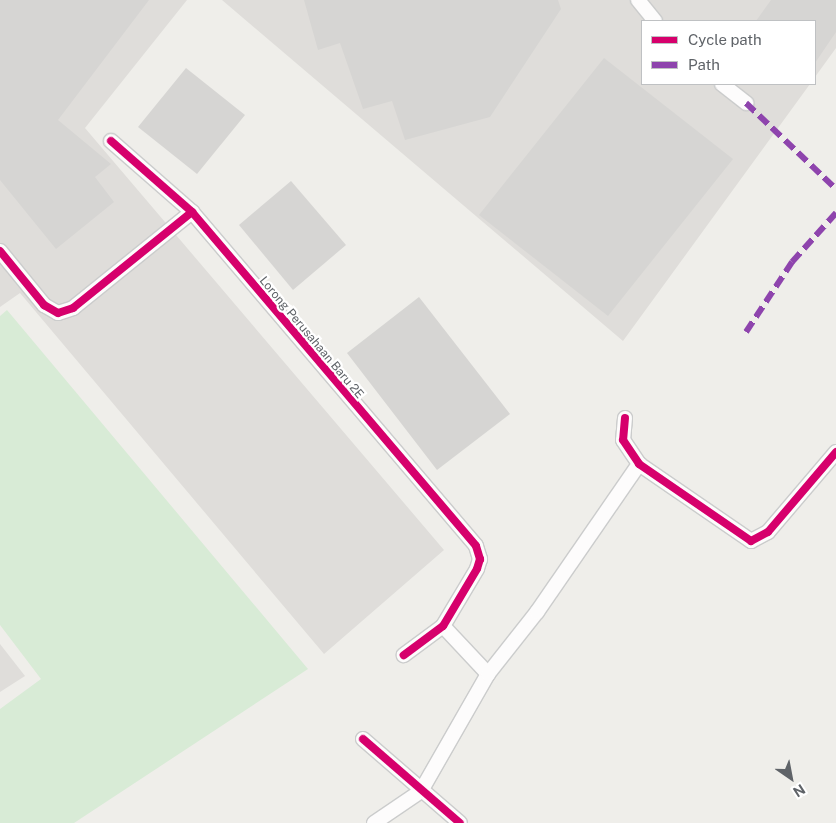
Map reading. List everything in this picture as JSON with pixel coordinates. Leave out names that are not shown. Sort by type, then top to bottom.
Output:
[{"type":"street","points":[[638,0],[654,20]]},
{"type":"street","points":[[723,85],[746,103]]},
{"type":"street","name":"Lorong Perusahaan Baru 2E","points":[[111,142],[192,212],[476,546],[480,559],[443,626]]},
{"type":"street","points":[[0,252],[44,305],[58,312],[73,308],[192,212]]},
{"type":"street","points":[[625,418],[623,440],[639,464],[751,540],[768,532],[836,452]]},
{"type":"street","points":[[374,823],[421,791],[488,674],[538,612],[639,464]]},
{"type":"street","points":[[404,655],[443,626],[488,674]]},
{"type":"street","points":[[363,739],[460,823]]},
{"type":"shaded area","points":[[0,0],[187,0],[85,128],[444,550],[324,654],[20,293],[0,307]]},
{"type":"shaded area","points":[[222,0],[836,0],[836,48],[816,76],[816,20],[641,20],[641,85],[809,85],[623,341]]},
{"type":"shaded area","points":[[0,644],[25,676],[0,692]]},
{"type":"green space","points":[[7,310],[308,669],[74,823],[0,823],[0,709],[41,679],[0,625],[0,316]]},
{"type":"building","points":[[0,0],[149,0],[58,120],[111,164],[95,177],[114,202],[56,249],[0,180]]},
{"type":"building","points":[[304,0],[558,0],[561,9],[490,117],[405,140],[392,101],[363,109],[340,43],[318,50]]},
{"type":"building","points":[[771,0],[836,0],[836,32],[816,62],[816,20],[757,20]]},
{"type":"building","points":[[604,58],[733,159],[608,316],[479,215]]},
{"type":"building","points":[[186,68],[245,115],[197,174],[138,127]]},
{"type":"building","points":[[291,181],[346,245],[293,290],[239,225]]},
{"type":"building","points":[[419,297],[510,414],[437,470],[347,353]]},
{"type":"marked path","points":[[746,103],[836,189]]},
{"type":"marked path","points":[[746,332],[792,262],[836,213]]},
{"type":"cycle path","points":[[111,141],[192,212],[476,546],[480,559],[477,569],[443,626],[404,655]]},
{"type":"cycle path","points":[[0,251],[44,305],[58,313],[73,308],[192,212]]},
{"type":"cycle path","points":[[625,418],[623,440],[639,464],[751,541],[768,532],[836,452]]},
{"type":"cycle path","points":[[363,739],[460,823]]}]
